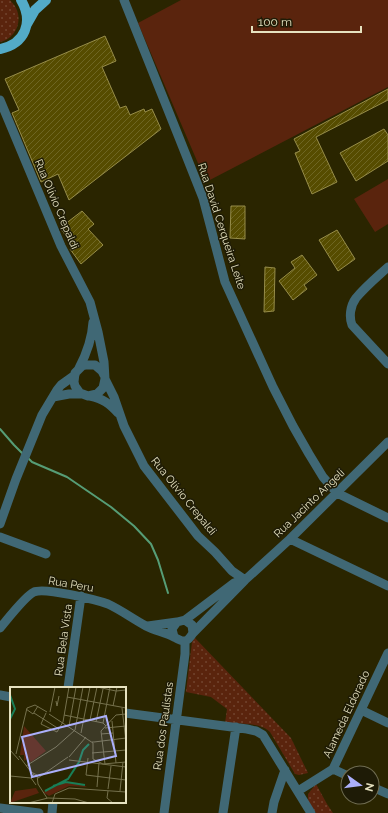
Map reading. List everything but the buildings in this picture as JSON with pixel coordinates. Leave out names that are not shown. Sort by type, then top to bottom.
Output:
[{"type":"main road","points":[[21,0],[27,15],[27,24]]},
{"type":"main road","points":[[0,50],[8,48],[17,42],[23,34],[35,10],[46,0]]},
{"type":"street","name":"Rua David Cerqueira Leite","points":[[124,0],[203,198],[225,282],[273,387],[293,426],[324,477],[337,493]]},
{"type":"street","name":"Rua Olívio Crepaldi","points":[[0,100],[61,246],[90,302],[104,362],[104,377],[133,445],[144,466],[198,536],[215,552],[232,572],[245,580]]},
{"type":"street","points":[[386,357],[352,325],[350,318],[355,299],[388,267]]},
{"type":"street","name":"Rua Olívio Crepaldi","points":[[77,371],[84,359],[90,341],[94,317]]},
{"type":"street","points":[[0,524],[32,438],[42,415],[57,390],[77,371],[86,365],[95,365],[102,371],[104,384],[97,394],[65,394],[53,397]]},
{"type":"street","points":[[77,371],[74,382],[75,386],[77,390],[86,395]]},
{"type":"street","name":"Rua Olívio Crepaldi","points":[[86,395],[97,397],[105,401],[121,416]]},
{"type":"street","name":"Rua Jacinto Angeli","points":[[193,633],[245,580],[386,447]]},
{"type":"street","points":[[337,493],[388,518]]},
{"type":"street","points":[[0,537],[46,554]]},
{"type":"street","points":[[290,539],[388,586]]},
{"type":"street","name":"Rua Jacinto Angeli","points":[[181,621],[234,583],[245,580]]},
{"type":"street","name":"Rua Peru","points":[[0,628],[34,592],[43,591],[81,596],[109,605],[147,627],[174,637]]},
{"type":"street","name":"Rua Bela Vista","points":[[68,687],[81,596]]},
{"type":"street","points":[[147,627],[181,621],[192,625],[193,633],[189,640],[181,641],[174,637],[172,629],[181,621]]},
{"type":"street","name":"Rua dos Paulistas","points":[[164,813],[185,654],[185,641]]},
{"type":"street","name":"Alameda Eldorado","points":[[298,791],[333,769],[388,655]]},
{"type":"street","points":[[0,695],[10,697]]},
{"type":"street","points":[[361,710],[388,723]]},
{"type":"street","points":[[126,713],[236,727],[247,729],[263,735],[311,813]]},
{"type":"street","points":[[223,813],[236,727]]},
{"type":"street","points":[[333,769],[340,772]]},
{"type":"street","points":[[272,813],[275,797],[285,770]]},
{"type":"street","points":[[52,813],[53,803]]},
{"type":"street","points":[[0,808],[39,813]]},
{"type":"shaded area","points":[[0,0],[10,0],[16,7],[19,19],[14,34],[0,42]]},
{"type":"shaded area","points":[[181,0],[388,0],[388,87],[206,182],[138,23]]},
{"type":"shaded area","points":[[388,179],[388,224],[375,232],[354,199]]},
{"type":"shaded area","points":[[195,638],[291,738],[308,773],[299,775],[295,774],[270,732],[266,729],[249,724],[225,723],[227,709],[211,697],[186,692],[192,642]]},
{"type":"shaded area","points":[[316,784],[333,813],[316,813],[308,801],[308,794]]},
{"type":"waterway","points":[[0,429],[23,454]]},
{"type":"waterway","points":[[28,458],[32,462],[67,477],[111,507],[134,526],[151,544],[158,560],[168,593]]}]
